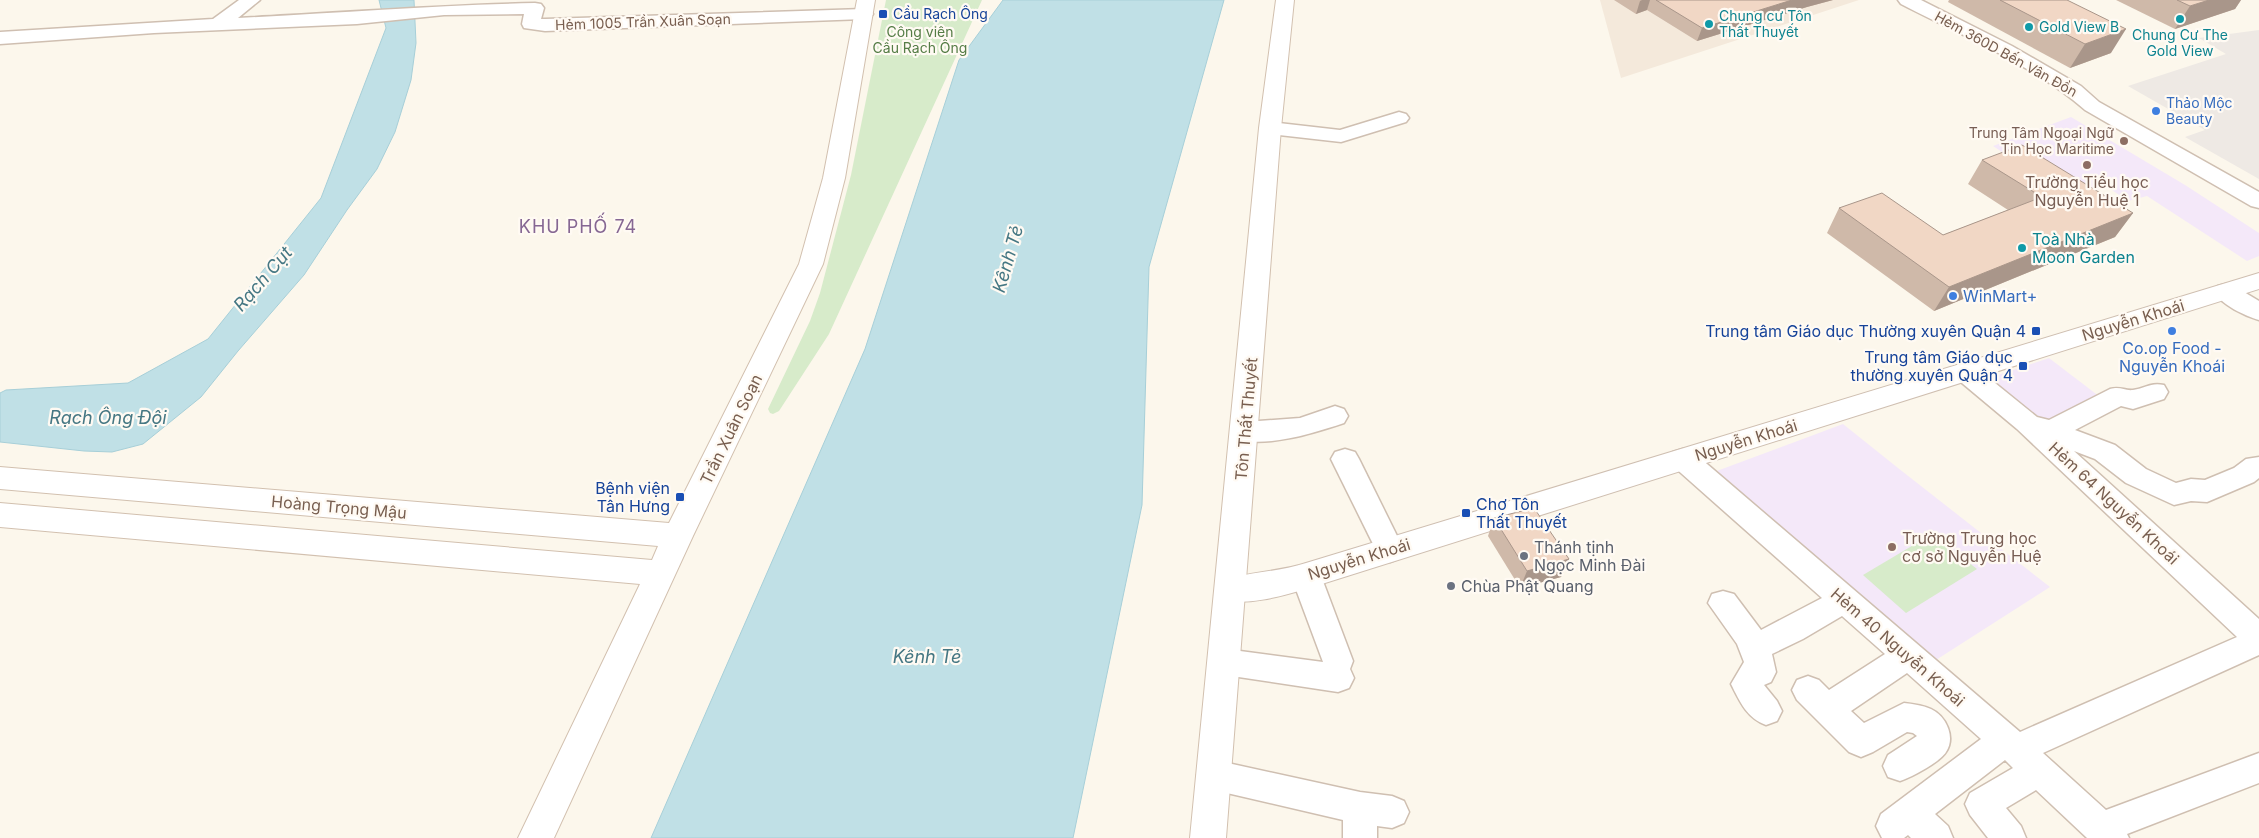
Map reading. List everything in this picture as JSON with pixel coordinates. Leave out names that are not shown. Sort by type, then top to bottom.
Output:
[{"type":"main road","name":"Tôn Thất Thuyết","points":[[1208,838],[1225,662],[1270,128],[1285,0]]},
{"type":"main road","name":"Trần Xuân Soạn","points":[[536,838],[660,573],[811,264],[834,178],[865,7]]},
{"type":"main road","name":"Nguyễn Khoái","points":[[1231,590],[1274,584],[1306,576],[2259,282]]},
{"type":"main road","name":"Hoàng Trọng Mậu","points":[[0,478],[678,536]]},
{"type":"main road","points":[[159,529],[186,494]]},
{"type":"main road","points":[[0,515],[660,573]]},
{"type":"street","points":[[0,38],[216,25],[250,0]]},
{"type":"street","name":"Hẻm 360D Bến Vân Đồn","points":[[1907,0],[2074,90],[2092,106],[2259,202]]},
{"type":"street","name":"Hẻm 1005 Trần Xuân Soạn","points":[[216,25],[358,18],[444,10],[535,8],[530,24],[545,25],[865,7]]},
{"type":"street","points":[[1270,128],[1341,136],[1399,118]]},
{"type":"street","points":[[2226,292],[2259,312]]},
{"type":"street","name":"Hẻm 64 Nguyễn Khoái","points":[[1965,372],[2038,426],[2259,639]]},
{"type":"street","points":[[2038,426],[2120,396],[2133,400],[2154,392]]},
{"type":"street","points":[[1245,432],[1301,428],[1335,416]]},
{"type":"street","points":[[2038,426],[2104,452],[2136,476],[2174,494],[2191,490],[2207,491],[2244,475],[2256,466]]},
{"type":"street","points":[[1344,459],[1390,550]]},
{"type":"street","name":"Hẻm 40 Nguyễn Khoái","points":[[1683,459],[2020,753],[2106,833]]},
{"type":"street","points":[[1225,662],[1338,670],[1306,576]]},
{"type":"street","points":[[1756,647],[1792,630],[1844,600]]},
{"type":"street","points":[[1723,603],[1756,647],[1760,659],[1760,672],[1751,676],[1747,684],[1752,694],[1766,711]]},
{"type":"street","points":[[1936,838],[1901,820],[2020,753],[2259,639]]},
{"type":"street","points":[[1900,766],[1934,743],[1934,732],[1922,720],[1904,717],[1861,742],[1818,699],[1887,671],[1907,654]]},
{"type":"street","points":[[1934,732],[1967,707]]},
{"type":"street","points":[[2009,838],[1982,804],[2020,753]]},
{"type":"street","points":[[2106,833],[2259,768]]},
{"type":"street","points":[[1214,775],[1371,819]]},
{"type":"shaded area","points":[[1600,0],[1859,0],[1621,78]]},
{"type":"shaded area","points":[[2259,30],[2259,179],[2185,137],[2205,130],[2128,86],[2226,54],[2199,38]]},
{"type":"shaded area","name":"Trường Tiểu học Nguyễn Huệ 1","points":[[2071,117],[2185,185],[2259,233],[2259,256],[2247,261],[2147,196],[2128,201],[2106,186],[2074,200],[1993,146]]},
{"type":"shaded area","points":[[2049,358],[2104,400],[2043,426],[1980,381]]},
{"type":"shaded area","name":"Trường Trung học cơ sở Nguyễn Huệ","points":[[1843,424],[2050,587],[1925,667],[1706,475]]},
{"type":"green space","name":"Công viên Cầu Rạch Ông","points":[[886,0],[982,0],[829,334],[779,411],[773,414],[768,409],[810,321],[820,293],[851,175]]},
{"type":"green space","points":[[1932,534],[1977,569],[1906,613],[1863,575]]},
{"type":"water","name":"Rạch Ông Đội","points":[[379,0],[414,0],[416,43],[411,80],[395,132],[377,169],[304,275],[201,397],[143,444],[112,452],[0,442],[0,393],[6,390],[128,383],[208,339],[321,198],[386,28]]},
{"type":"water","name":"Kênh Tẻ","points":[[1003,0],[1224,0],[1149,267],[1142,505],[1073,838],[651,838],[865,349],[959,60]]},
{"type":"building","points":[[1656,0],[1792,0],[1702,28]]},
{"type":"building","points":[[2000,0],[2067,0],[2126,29],[2085,44]]},
{"type":"building","points":[[2177,0],[2209,0],[2190,6]]},
{"type":"building","points":[[2022,145],[2133,213],[1949,287],[1839,208],[1882,193],[1943,235],[2042,197],[1982,160]]},
{"type":"building","points":[[1534,508],[1569,559],[1527,571],[1494,518]]},
{"type":"place","name":"Cầu Rạch Ông","points":[[883,14]]},
{"type":"place","name":"Chung Cư The Gold View","points":[[2180,19]]},
{"type":"place","name":"Chung cư Tôn Thất Thuyết","points":[[1709,24]]},
{"type":"place","name":"Gold View B","points":[[2029,27]]},
{"type":"place","name":"Thảo Mộc Beauty","points":[[2156,111]]},
{"type":"place","name":"Trung Tâm Ngoại Ngữ Tin Học Maritime","points":[[2124,141]]},
{"type":"place","name":"Trường Tiểu học Nguyễn Huệ 1","points":[[2087,165]]},
{"type":"place","name":"Toà Nhà Moon Garden","points":[[2022,248]]},
{"type":"place","name":"WinMart+","points":[[1953,296]]},
{"type":"place","name":"Trung tâm Giáo dục Thường xuyên Quận 4","points":[[2036,331]]},
{"type":"place","name":"Co.op Food - Nguyễn Khoái","points":[[2172,331]]},
{"type":"place","name":"Trung tâm Giáo dục thường xuyên Quận 4","points":[[2023,366]]},
{"type":"place","name":"Bệnh viện Tân Hưng","points":[[680,497]]},
{"type":"place","name":"Chợ Tôn Thất Thuyết","points":[[1466,513]]},
{"type":"place","name":"Trường Trung học cơ sở Nguyễn Huệ","points":[[1892,547]]},
{"type":"place","name":"Thánh tịnh Ngọc Minh Đài","points":[[1524,556]]},
{"type":"place","name":"Chùa Phật Quang","points":[[1451,586]]},
{"type":"district","name":"KHU PHỐ 74","points":[[578,227]]},
{"type":"water label","name":"Rạch Cụt","points":[[263,279]]}]
